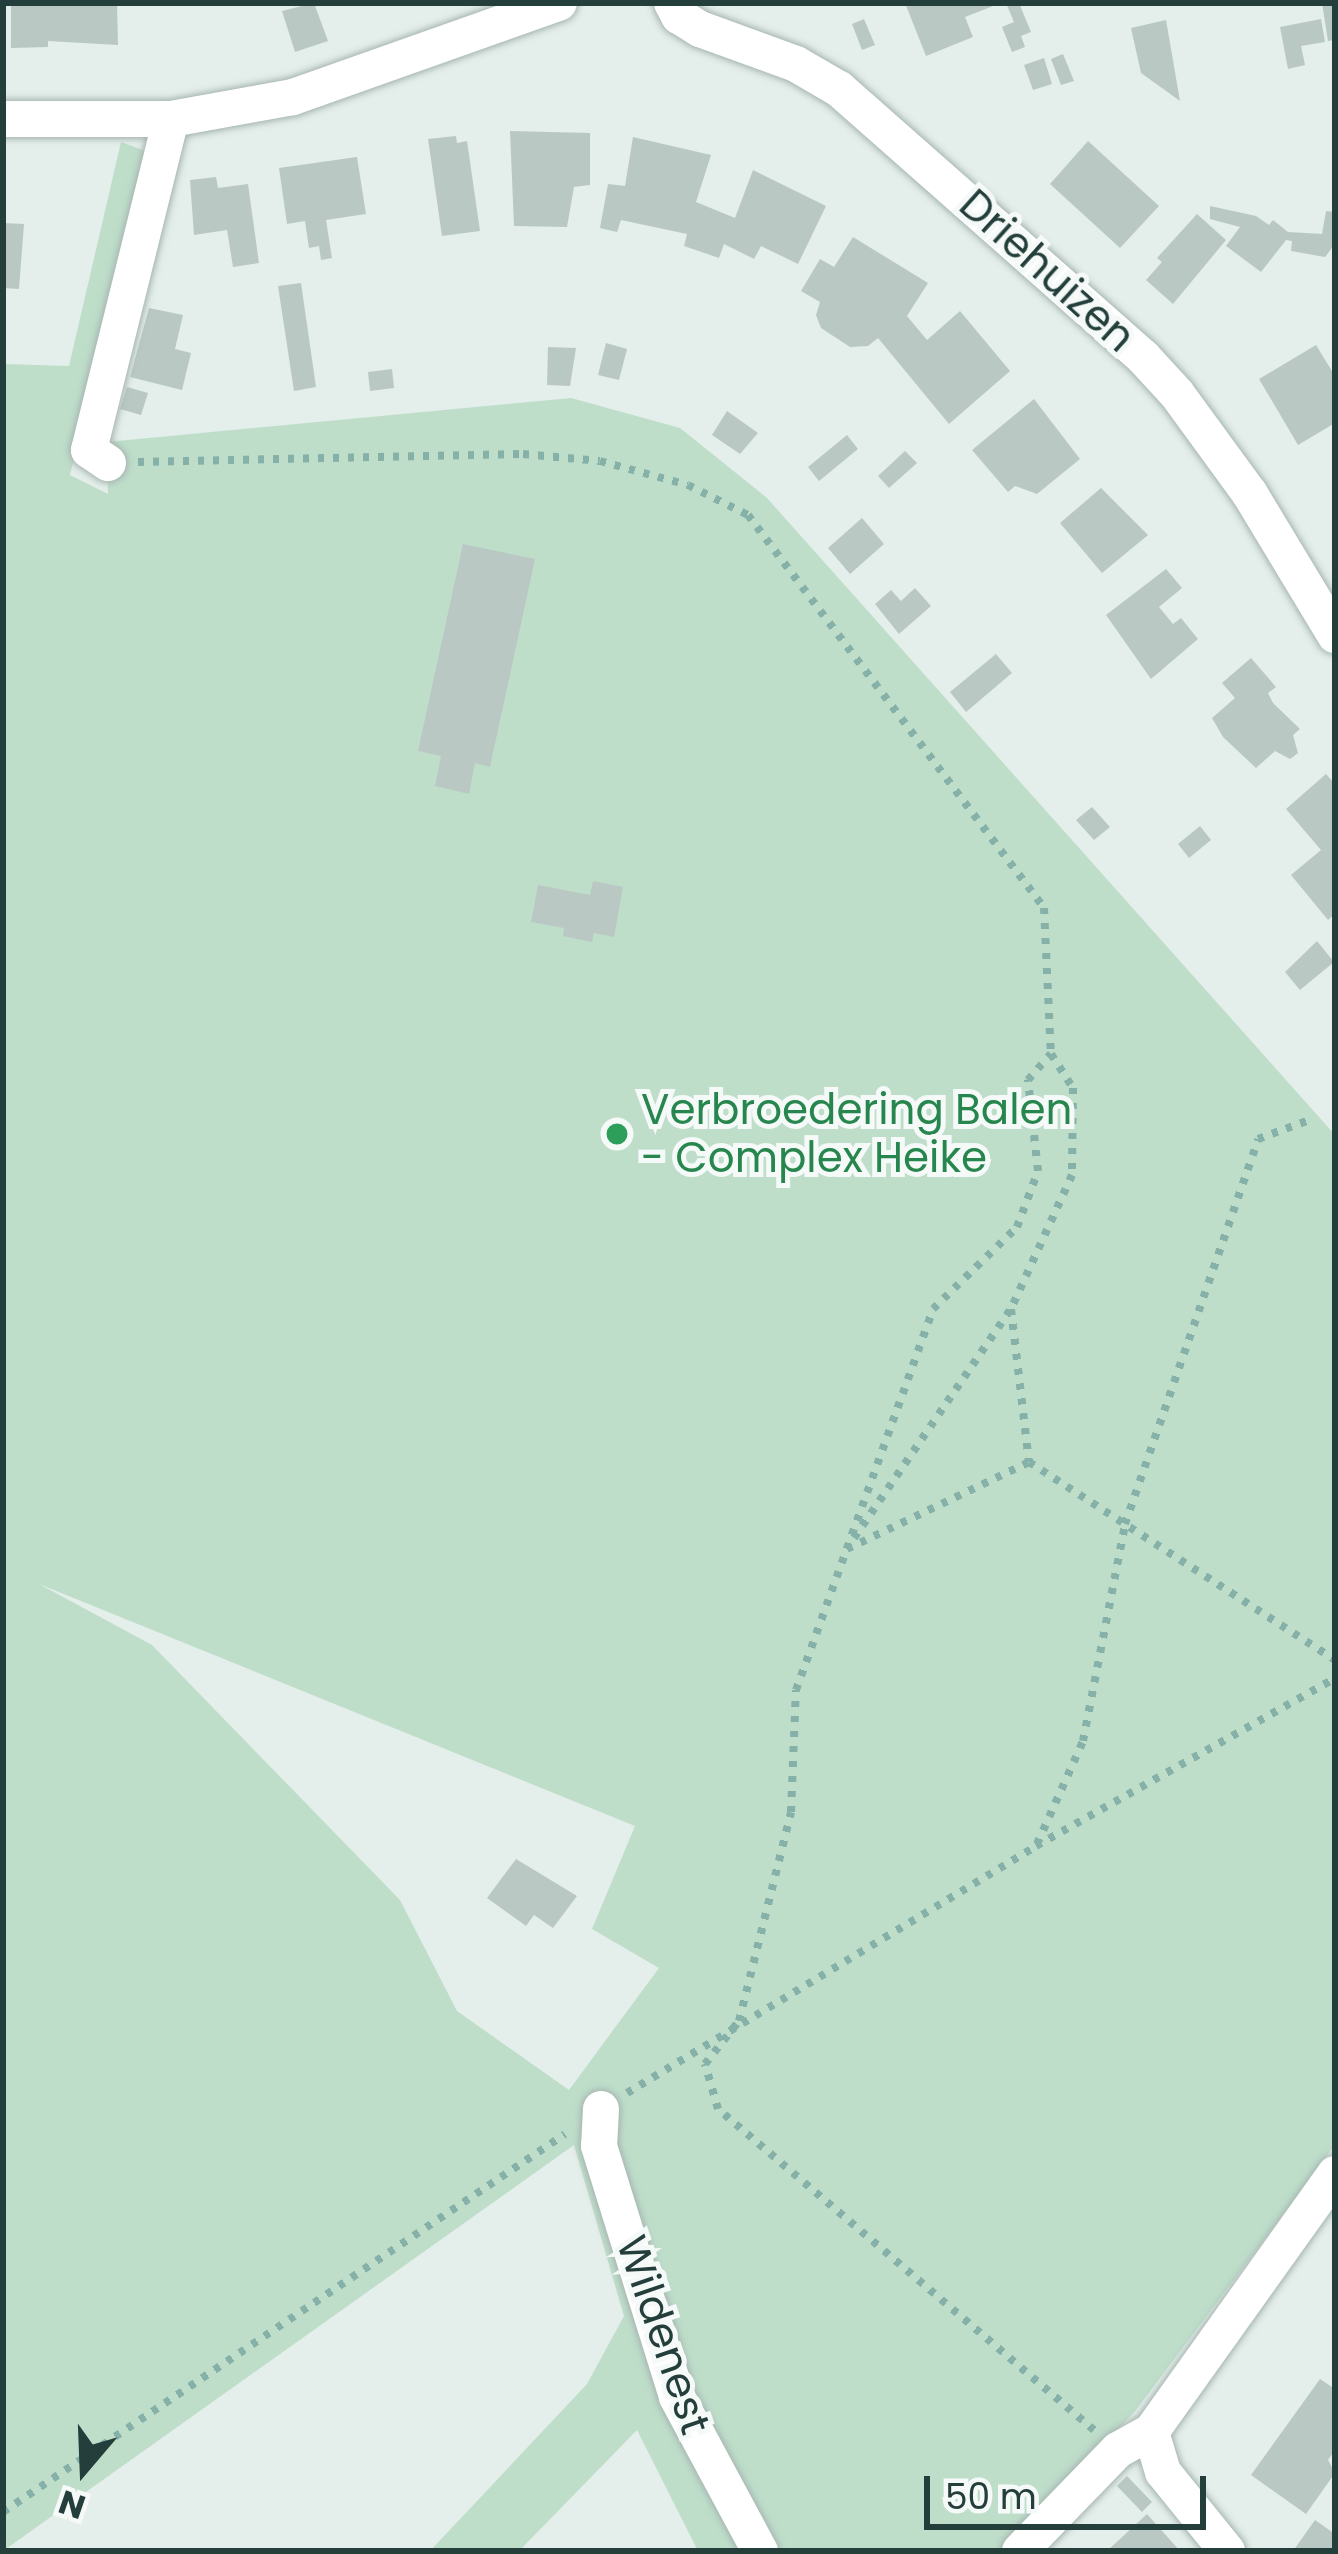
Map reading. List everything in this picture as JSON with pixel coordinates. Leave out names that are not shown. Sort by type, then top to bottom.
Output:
[{"type":"street","points":[[3,119],[171,119],[293,97],[559,3]]},
{"type":"street","name":"Driehuizen","points":[[671,3],[679,16],[700,29],[796,64],[839,89],[1143,357],[1177,394],[1250,494],[1335,635]]},
{"type":"street","points":[[108,463],[89,450],[171,119]]},
{"type":"street","name":"Wildenest","points":[[601,2109],[599,2146],[677,2397],[760,2551]]},
{"type":"street","points":[[1020,2551],[1118,2450],[1150,2432],[1335,2174]]},
{"type":"street","points":[[1150,2432],[1163,2472],[1227,2551]]},
{"type":"path","points":[[108,463],[523,454],[600,461],[688,485],[748,515],[1044,908],[1052,1054],[1072,1088],[1072,1174],[1011,1309],[846,1549]]},
{"type":"path","points":[[1052,1054],[1028,1080],[1038,1171],[1017,1227],[932,1310],[796,1690],[791,1812],[739,2021],[705,2064],[718,2109],[1118,2450]]},
{"type":"path","points":[[1036,1846],[1083,1742],[1125,1524],[1258,1139],[1306,1121]]},
{"type":"path","points":[[1011,1309],[1029,1462]]},
{"type":"path","points":[[846,1549],[1029,1462]]},
{"type":"path","points":[[1029,1462],[1335,1660]]},
{"type":"path","points":[[3,2512],[739,2021],[1335,1678]]},
{"type":"green space","points":[[121,142],[151,153],[70,475],[108,494],[107,442],[571,398],[680,428],[767,498],[1335,1135],[1335,2145],[1136,2410],[1005,2551],[698,2551],[637,2430],[519,2551],[430,2551],[587,2384],[624,2316],[574,2145],[3,2551],[3,364],[69,366]],"holes":[[[39,1584],[635,1826],[592,1929],[659,1968],[569,2090],[457,2011],[400,1900],[152,1645]]]},
{"type":"building","points":[[11,3],[117,3],[118,45],[48,41],[48,47],[11,48]]},
{"type":"building","points":[[314,3],[328,41],[295,52],[282,11]]},
{"type":"building","points":[[905,3],[1001,3],[965,17],[973,37],[926,56]]},
{"type":"building","points":[[1006,3],[1019,3],[1031,32],[1021,36],[1025,47],[1012,52],[1002,27],[1014,22]]},
{"type":"building","points":[[1322,3],[1335,3],[1335,40],[1328,41]]},
{"type":"building","points":[[864,19],[875,45],[862,50],[852,24]]},
{"type":"building","points":[[1321,19],[1325,42],[1301,46],[1305,65],[1288,69],[1280,27]]},
{"type":"building","points":[[1166,20],[1180,101],[1141,73],[1131,28]]},
{"type":"building","points":[[1063,54],[1074,81],[1061,85],[1051,59]]},
{"type":"building","points":[[1044,58],[1052,84],[1033,90],[1024,65]]},
{"type":"building","points":[[510,131],[590,133],[590,185],[574,187],[567,227],[514,226]]},
{"type":"building","points":[[456,136],[457,143],[467,141],[480,231],[442,236],[428,139]]},
{"type":"building","points":[[633,137],[711,155],[696,202],[735,218],[753,170],[826,206],[798,264],[761,246],[754,259],[724,244],[719,258],[684,246],[687,234],[621,220],[617,232],[600,228],[608,184],[625,186]]},
{"type":"building","points":[[1088,141],[1159,206],[1120,248],[1050,184]]},
{"type":"building","points":[[357,157],[366,214],[326,220],[332,258],[321,260],[319,246],[309,248],[305,221],[287,224],[279,168]]},
{"type":"building","points":[[216,177],[218,188],[248,184],[259,263],[233,267],[227,230],[194,235],[190,180]]},
{"type":"building","points":[[1210,206],[1256,216],[1269,225],[1273,220],[1288,232],[1322,234],[1326,211],[1335,212],[1335,244],[1325,257],[1291,251],[1292,241],[1286,240],[1261,272],[1226,246],[1240,227],[1210,219]]},
{"type":"building","points":[[1197,214],[1226,240],[1173,304],[1146,280],[1162,262],[1157,258]]},
{"type":"building","points":[[3,223],[24,224],[19,289],[3,288]]},
{"type":"building","points":[[853,237],[928,283],[907,316],[927,340],[960,311],[1010,371],[949,424],[878,338],[868,346],[850,347],[821,328],[816,315],[820,302],[801,291],[820,259],[834,267]]},
{"type":"building","points":[[301,283],[316,387],[294,391],[278,286]]},
{"type":"building","points":[[149,308],[183,315],[175,349],[191,353],[182,390],[130,377]]},
{"type":"building","points":[[606,343],[627,349],[619,380],[598,375]]},
{"type":"building","points":[[1316,345],[1335,376],[1335,423],[1298,445],[1259,379]]},
{"type":"building","points":[[548,347],[576,348],[570,386],[547,385]]},
{"type":"building","points":[[392,369],[394,388],[370,391],[368,372]]},
{"type":"building","points":[[127,387],[148,393],[141,415],[120,409]]},
{"type":"building","points":[[1034,399],[1080,459],[1037,494],[1015,486],[1008,492],[972,450]]},
{"type":"building","points":[[727,411],[758,433],[740,454],[712,435]]},
{"type":"building","points":[[847,435],[858,449],[819,481],[808,467]]},
{"type":"building","points":[[905,451],[917,463],[889,488],[878,476]]},
{"type":"building","points":[[1101,488],[1148,535],[1102,573],[1060,523]]},
{"type":"building","points":[[862,518],[884,544],[850,574],[828,548]]},
{"type":"building","points":[[463,544],[535,559],[490,767],[475,763],[469,794],[435,786],[441,756],[418,751]]},
{"type":"building","points":[[1166,569],[1182,588],[1159,607],[1173,624],[1181,618],[1198,639],[1151,679],[1106,615]]},
{"type":"building","points":[[915,588],[931,606],[899,634],[875,604],[891,590],[901,601]]},
{"type":"building","points":[[996,654],[1012,673],[966,712],[950,692]]},
{"type":"building","points":[[1251,658],[1276,687],[1268,693],[1273,703],[1300,729],[1293,735],[1298,753],[1290,759],[1275,751],[1256,768],[1223,737],[1212,718],[1235,698],[1222,683]]},
{"type":"building","points":[[1326,774],[1335,784],[1335,914],[1328,920],[1291,875],[1321,850],[1286,809]]},
{"type":"building","points":[[1092,807],[1110,827],[1094,840],[1076,820]]},
{"type":"building","points":[[1200,826],[1211,840],[1189,858],[1178,844]]},
{"type":"building","points":[[593,881],[623,887],[614,937],[594,933],[592,942],[563,936],[564,928],[531,922],[538,885],[590,895]]},
{"type":"building","points":[[1317,941],[1334,962],[1300,990],[1285,972]]},
{"type":"building","points":[[516,1859],[577,1896],[553,1928],[534,1915],[526,1926],[487,1898]]},
{"type":"building","points":[[1320,2379],[1335,2389],[1335,2450],[1328,2460],[1335,2473],[1306,2514],[1251,2475]]},
{"type":"building","points":[[1127,2476],[1152,2502],[1142,2512],[1117,2486]]},
{"type":"building","points":[[1147,2514],[1180,2551],[1107,2551]]},
{"type":"building","points":[[1315,2520],[1335,2534],[1335,2551],[1293,2551]]},
{"type":"place","name":"Verbroedering Balen - Complex Heike","points":[[617,1134]]}]
